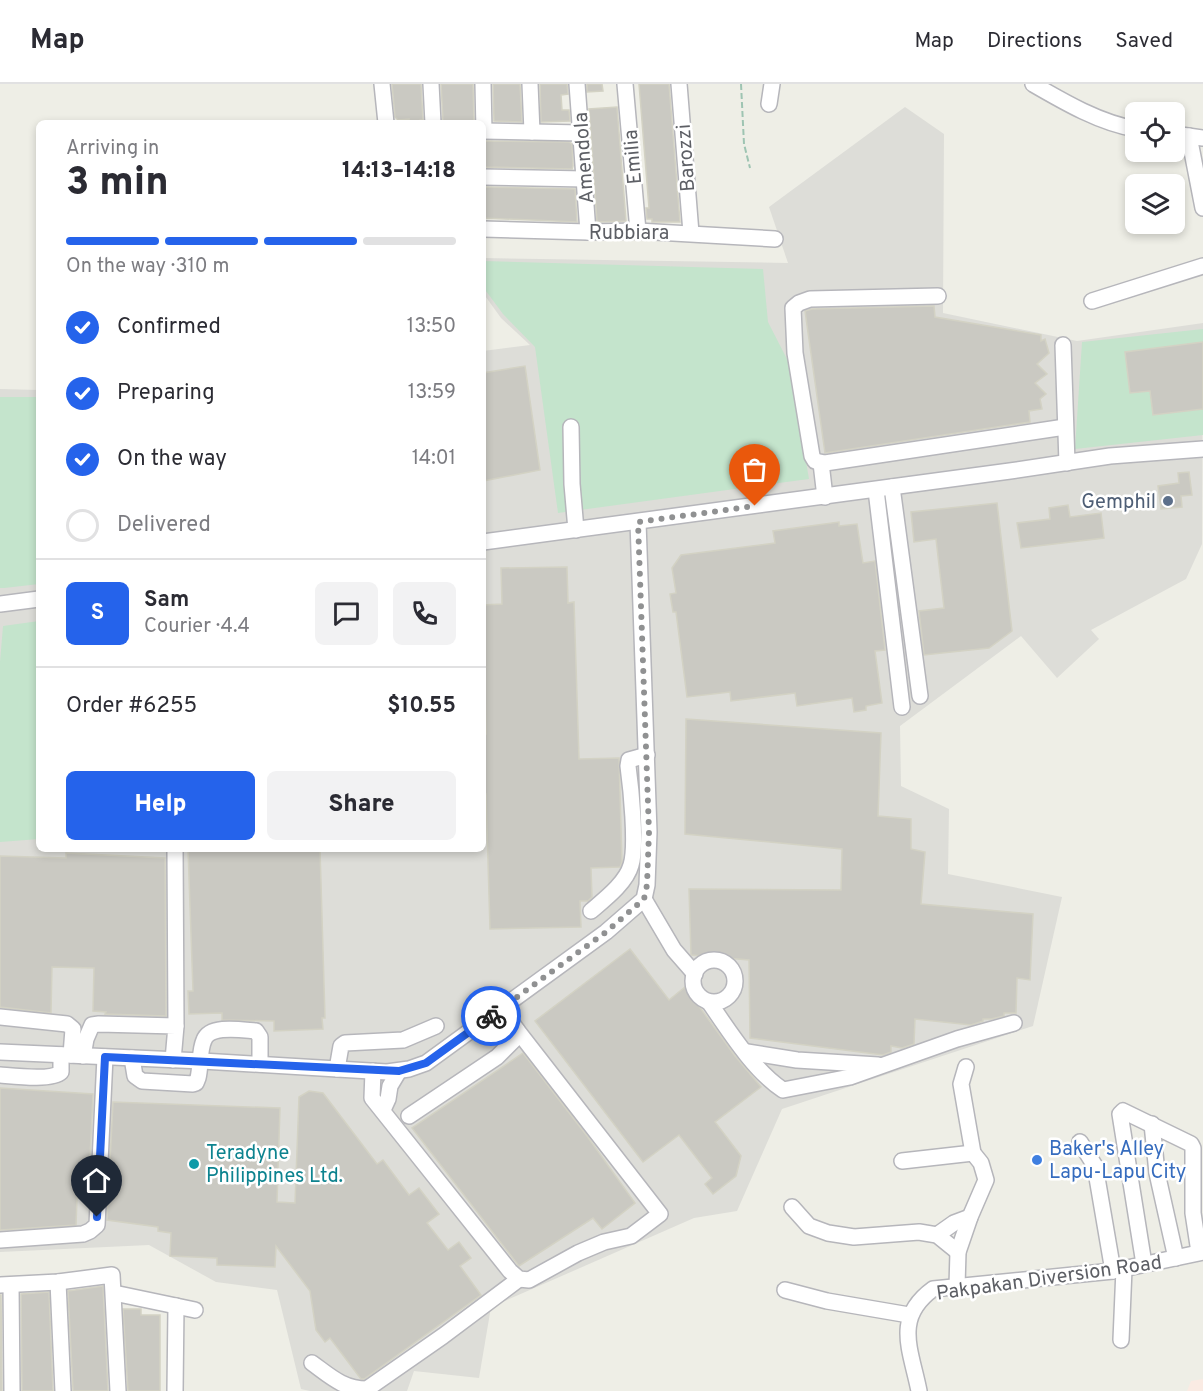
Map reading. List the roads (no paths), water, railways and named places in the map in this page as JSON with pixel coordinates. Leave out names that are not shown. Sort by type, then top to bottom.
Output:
[{"type":"street","points":[[382,84],[386,120]]},
{"type":"street","points":[[431,84],[433,120]]},
{"type":"street","points":[[483,84],[484,120]]},
{"type":"street","points":[[530,84],[532,132]]},
{"type":"street","name":"Amendola","points":[[577,84],[588,232]]},
{"type":"street","name":"Emilia","points":[[625,84],[638,231]]},
{"type":"street","name":"Barozzi","points":[[679,84],[691,233]]},
{"type":"street","points":[[770,104],[772,84]]},
{"type":"street","points":[[1039,85],[1109,122],[1125,127]]},
{"type":"street","points":[[486,131],[581,133]]},
{"type":"street","points":[[1189,136],[1203,208]]},
{"type":"street","points":[[486,177],[585,179]]},
{"type":"street","name":"Rubbiara","points":[[486,229],[638,231],[775,239]]},
{"type":"street","points":[[1092,301],[1203,266]]},
{"type":"street","points":[[938,296],[810,299],[793,308],[795,353],[812,456],[815,461],[821,464],[1065,427]]},
{"type":"street","points":[[1063,345],[1067,463]]},
{"type":"street","points":[[571,427],[576,530]]},
{"type":"street","points":[[486,542],[892,488],[1110,456],[1203,449]]},
{"type":"street","points":[[821,464],[825,497]]},
{"type":"street","points":[[892,488],[920,696]]},
{"type":"street","points":[[876,490],[902,707]]},
{"type":"street","points":[[0,1052],[399,1071],[426,1063],[606,932],[644,899],[647,885],[649,832],[638,522]]},
{"type":"street","points":[[0,604],[36,599]]},
{"type":"street","points":[[591,911],[607,898],[631,866],[633,830],[628,766],[629,760],[647,755]]},
{"type":"street","points":[[173,1060],[176,1026],[175,852]]},
{"type":"street","points":[[644,899],[674,950],[695,974]]},
{"type":"street","points":[[710,1002],[721,1001],[731,994],[735,983],[733,972],[724,963],[713,960],[702,964],[695,974],[696,991],[710,1002],[726,1027],[765,1076],[783,1090],[850,1077],[957,1039],[1014,1023]]},
{"type":"street","points":[[374,1071],[372,1098],[510,1271],[519,1279],[529,1280],[578,1253],[604,1242],[632,1236],[660,1214],[502,1008]]},
{"type":"street","points":[[0,1017],[67,1023],[72,1029],[72,1055]]},
{"type":"street","points":[[0,1075],[57,1076],[86,1039],[92,1025],[176,1026]]},
{"type":"street","points":[[337,1069],[341,1046],[345,1042],[404,1040],[436,1026]]},
{"type":"street","points":[[409,1116],[497,1057],[514,1040],[517,1029]]},
{"type":"street","points":[[132,1058],[135,1076],[142,1081],[193,1084],[198,1078],[202,1048],[207,1034],[216,1030],[247,1030],[256,1031],[260,1037],[260,1064]]},
{"type":"street","points":[[747,1052],[797,1060],[887,1065]]},
{"type":"street","points":[[0,1240],[83,1234],[97,1225],[105,1057]]},
{"type":"street","points":[[957,1286],[958,1252],[969,1217],[986,1180],[981,1163],[973,1153],[961,1084],[966,1067]]},
{"type":"street","points":[[383,1110],[390,1086],[399,1071]]},
{"type":"street","points":[[1144,1264],[1120,1114],[1123,1111],[1188,1141],[1193,1149],[1194,1213],[1201,1252]]},
{"type":"street","points":[[1152,1124],[1157,1173],[1176,1258]]},
{"type":"street","points":[[1080,1142],[1095,1166],[1118,1270],[1121,1340]]},
{"type":"street","points":[[902,1161],[973,1153]]},
{"type":"street","points":[[792,1207],[809,1226],[828,1233],[854,1237],[919,1232],[936,1235],[958,1252]]},
{"type":"street","points":[[936,1235],[954,1223],[969,1217]]},
{"type":"street","name":"Pakpakan Diversion Road","points":[[909,1316],[919,1299],[933,1290],[1118,1270],[1201,1252]]},
{"type":"street","points":[[12,1391],[5,1285],[58,1282],[112,1275],[118,1391]]},
{"type":"street","points":[[312,1363],[342,1384],[353,1389],[366,1389],[443,1336],[519,1279]]},
{"type":"street","points":[[58,1282],[63,1391]]},
{"type":"street","points":[[785,1290],[827,1301],[909,1316],[907,1330],[920,1391]]},
{"type":"street","points":[[114,1293],[195,1310]]},
{"type":"street","points":[[176,1306],[176,1391]]},
{"type":"place","name":"Gemphil","points":[[1168,501]]},
{"type":"place","name":"Baker's Alley Lapu-Lapu City","points":[[1037,1160]]},
{"type":"place","name":"Teradyne Philippines Ltd.","points":[[194,1164]]}]
